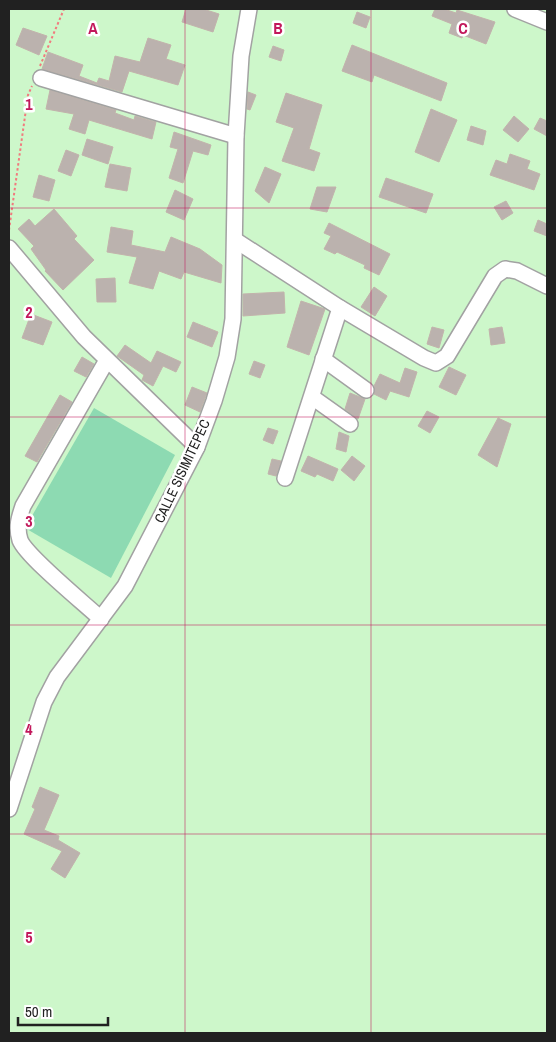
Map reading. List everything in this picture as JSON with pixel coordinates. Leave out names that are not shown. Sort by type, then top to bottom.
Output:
[{"type":"street","name":"CALLE SISIMITEPEC","points":[[9,809],[44,702],[57,677],[102,619],[136,565],[197,447],[214,401],[234,319],[236,136],[241,56],[249,9]]},
{"type":"street","points":[[515,9],[547,22]]},
{"type":"street","points":[[37,77],[236,136]]},
{"type":"street","points":[[235,240],[340,308],[424,358],[436,363],[447,356],[496,276],[505,269],[517,271],[547,286]]},
{"type":"street","points":[[9,248],[84,338],[197,447]]},
{"type":"street","points":[[285,478],[340,308]]},
{"type":"street","points":[[323,359],[366,390]]},
{"type":"street","points":[[102,619],[32,556],[21,542],[17,525],[23,506],[107,360]]},
{"type":"street","points":[[312,397],[350,424]]},
{"type":"path","points":[[9,230],[28,94],[37,77],[64,9]]},
{"type":"green space","points":[[9,9],[547,9],[547,1033],[9,1033]]},
{"type":"green space","points":[[94,408],[175,455],[111,578],[25,528]]},
{"type":"building","points":[[186,9],[203,9],[219,14],[213,32],[182,22]]},
{"type":"building","points":[[435,9],[444,9],[456,13],[457,10],[495,22],[486,44],[463,35],[462,38],[449,33],[452,24],[432,16]]},
{"type":"building","points":[[357,12],[370,17],[366,28],[353,23]]},
{"type":"building","points":[[23,28],[47,36],[39,55],[16,45]]},
{"type":"building","points":[[148,38],[171,45],[166,59],[185,65],[178,85],[129,71],[122,92],[42,69],[48,52],[83,65],[79,76],[97,83],[99,78],[109,81],[115,56],[140,62]]},
{"type":"building","points":[[352,45],[447,83],[441,101],[374,75],[372,82],[342,71]]},
{"type":"building","points":[[273,46],[284,50],[281,61],[269,57]]},
{"type":"building","points":[[50,90],[116,110],[115,113],[134,120],[135,116],[156,122],[152,139],[89,120],[85,134],[69,129],[74,114],[46,109]]},
{"type":"building","points":[[248,92],[256,95],[250,110],[247,109]]},
{"type":"building","points":[[286,93],[322,105],[309,149],[320,153],[314,171],[282,161],[294,128],[276,122]]},
{"type":"building","points":[[431,109],[457,120],[439,162],[415,152]]},
{"type":"building","points":[[514,116],[529,129],[518,142],[503,130]]},
{"type":"building","points":[[540,118],[547,121],[547,136],[534,129]]},
{"type":"building","points":[[471,126],[486,131],[483,145],[467,140]]},
{"type":"building","points":[[174,132],[211,145],[208,155],[193,151],[183,183],[169,178],[178,149],[170,147]]},
{"type":"building","points":[[87,139],[113,147],[108,164],[82,155]]},
{"type":"building","points":[[66,150],[79,155],[71,176],[58,171]]},
{"type":"building","points":[[510,154],[530,161],[527,169],[540,174],[534,190],[490,175],[496,160],[507,164]]},
{"type":"building","points":[[110,164],[131,168],[127,191],[105,187]]},
{"type":"building","points":[[265,167],[281,174],[269,203],[255,191]]},
{"type":"building","points":[[39,175],[55,180],[49,201],[33,197]]},
{"type":"building","points":[[386,178],[433,194],[426,213],[379,197]]},
{"type":"building","points":[[317,187],[336,187],[327,212],[310,209]]},
{"type":"building","points":[[175,190],[193,199],[184,220],[166,212]]},
{"type":"building","points":[[506,201],[513,213],[502,220],[494,207]]},
{"type":"building","points":[[54,209],[77,236],[74,239],[94,260],[63,290],[45,271],[31,249],[34,246],[18,229],[29,219],[35,226]]},
{"type":"building","points":[[538,220],[547,224],[547,236],[534,231]]},
{"type":"building","points":[[329,223],[390,254],[379,275],[364,268],[365,265],[337,252],[335,254],[324,249],[331,236],[324,233]]},
{"type":"building","points":[[111,227],[133,231],[131,245],[165,252],[171,237],[200,249],[222,265],[221,283],[184,272],[181,279],[159,271],[153,289],[129,283],[137,257],[107,252]]},
{"type":"building","points":[[115,278],[116,302],[97,302],[96,279]]},
{"type":"building","points":[[374,287],[387,296],[375,316],[361,307]]},
{"type":"building","points":[[284,292],[285,313],[243,316],[243,294]]},
{"type":"building","points":[[301,301],[325,309],[309,355],[287,347]]},
{"type":"building","points":[[31,314],[52,322],[43,345],[22,338]]},
{"type":"building","points":[[193,322],[218,332],[212,347],[187,337]]},
{"type":"building","points":[[432,327],[444,330],[439,348],[427,344]]},
{"type":"building","points":[[502,327],[505,343],[491,345],[489,329]]},
{"type":"building","points":[[125,345],[151,363],[157,351],[181,362],[176,372],[163,366],[153,386],[142,380],[144,375],[117,356]]},
{"type":"building","points":[[82,357],[94,364],[86,377],[74,371]]},
{"type":"building","points":[[254,361],[265,365],[260,378],[249,374]]},
{"type":"building","points":[[449,367],[466,375],[456,395],[439,387]]},
{"type":"building","points":[[405,368],[417,372],[409,397],[390,391],[386,400],[374,394],[374,386],[380,374],[400,383]]},
{"type":"building","points":[[192,387],[207,393],[200,412],[185,405]]},
{"type":"building","points":[[350,393],[365,399],[358,419],[345,409]]},
{"type":"building","points":[[60,395],[72,402],[37,462],[25,456]]},
{"type":"building","points":[[427,411],[439,417],[430,433],[418,426]]},
{"type":"building","points":[[498,418],[511,424],[497,467],[478,455]]},
{"type":"building","points":[[268,428],[278,431],[273,444],[263,440]]},
{"type":"building","points":[[339,432],[349,436],[346,452],[336,449]]},
{"type":"building","points":[[308,456],[338,469],[333,481],[317,474],[315,477],[301,471]]},
{"type":"building","points":[[352,456],[365,466],[354,481],[341,470]]},
{"type":"building","points":[[272,459],[281,461],[276,476],[268,474]]},
{"type":"building","points":[[40,787],[59,795],[44,830],[59,836],[58,840],[80,853],[65,878],[51,869],[62,851],[24,834],[35,809],[32,807]]}]
